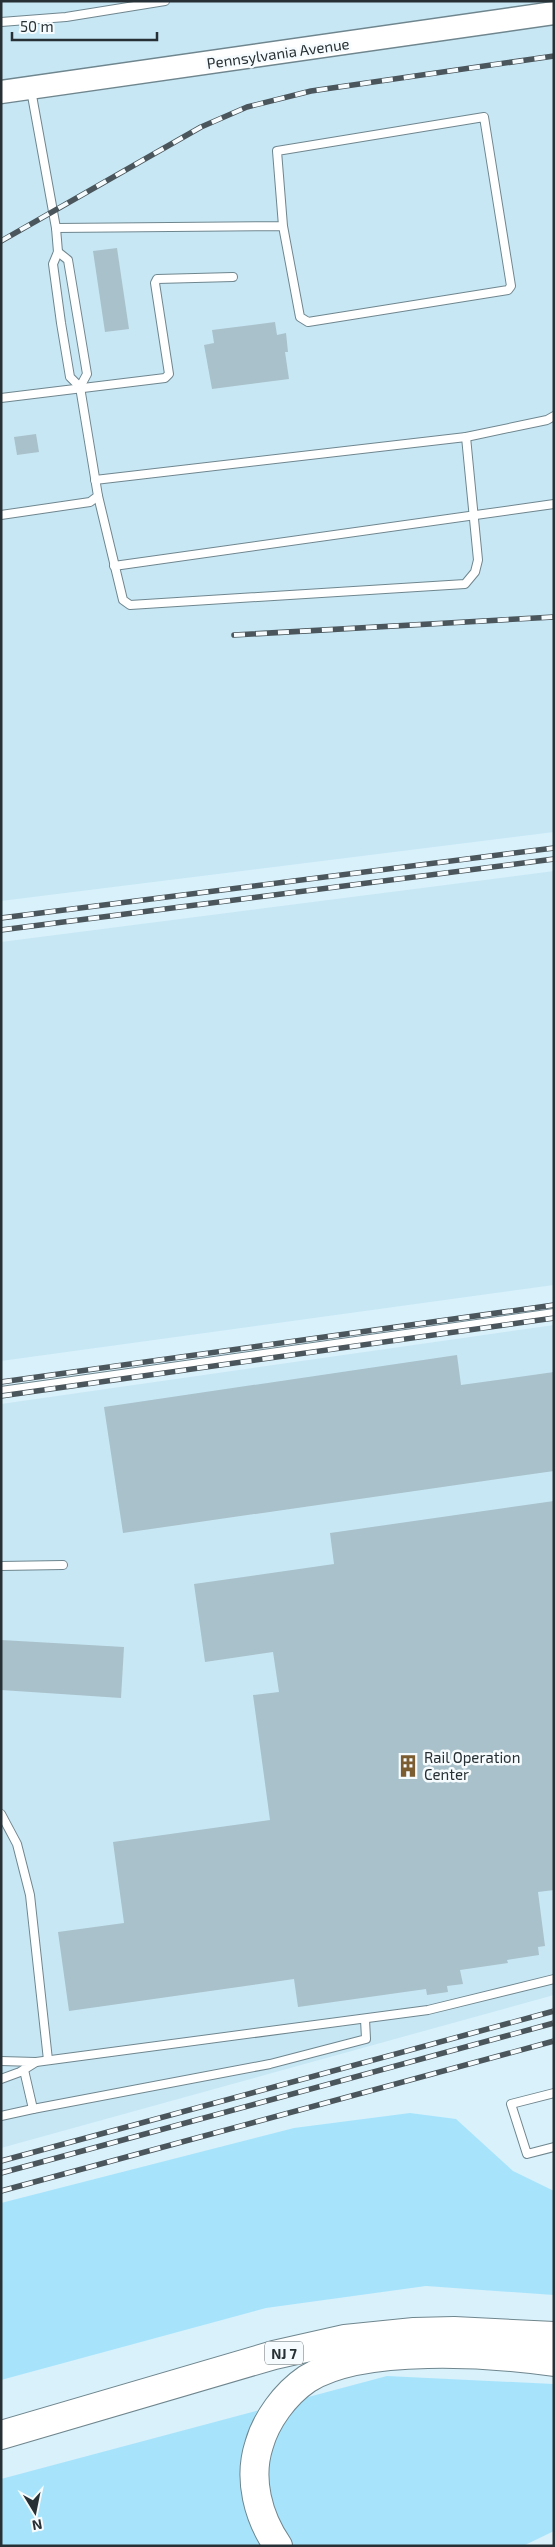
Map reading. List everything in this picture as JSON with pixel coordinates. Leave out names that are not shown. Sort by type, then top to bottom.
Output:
[{"type":"highway","points":[[494,2331],[554,2325]]},
{"type":"highway","name":"NJ 7","points":[[12,2432],[310,2346],[414,2332],[494,2331],[554,2336]]},
{"type":"highway","points":[[278,2546],[264,2522],[256,2494],[254,2472],[257,2451],[261,2436],[276,2410],[307,2380],[349,2364],[411,2356],[476,2355],[554,2362]]},
{"type":"main road","name":"Pennsylvania Avenue","points":[[1,92],[554,13]]},
{"type":"lane","points":[[1,22],[66,17],[165,1]]},
{"type":"lane","points":[[31,88],[56,228],[58,252],[53,264],[70,377],[80,387],[98,496],[123,600],[130,605],[465,584],[475,572],[478,560],[466,437]]},
{"type":"lane","points":[[484,118],[511,286],[508,290],[308,322],[300,317],[283,226],[276,151],[484,118]]},
{"type":"lane","points":[[56,228],[283,226]]},
{"type":"lane","points":[[58,252],[68,260],[87,374],[80,387]]},
{"type":"lane","points":[[1,398],[165,378],[169,374],[155,282],[157,279],[233,277]]},
{"type":"lane","points":[[95,480],[466,437],[547,420],[554,416]]},
{"type":"lane","points":[[1,515],[90,502],[98,496]]},
{"type":"lane","points":[[114,566],[554,504]]},
{"type":"lane","points":[[1,1390],[554,1312]]},
{"type":"lane","points":[[1,1566],[63,1565]]},
{"type":"lane","points":[[1,1814],[17,1844],[30,1895],[48,2060]]},
{"type":"lane","points":[[1,2061],[36,2062],[364,2019],[462,2003],[554,1979]]},
{"type":"lane","points":[[1,2116],[270,2064],[366,2039],[364,2019]]},
{"type":"lane","points":[[1,2079],[24,2070],[36,2062]]},
{"type":"lane","points":[[24,2070],[33,2109]]},
{"type":"lane","points":[[554,2093],[511,2104],[527,2154],[554,2147]]},
{"type":"shaded area","points":[[1,1],[554,1],[554,832],[1,901]]},
{"type":"shaded area","points":[[554,871],[554,1285],[1,1361],[1,942]]},
{"type":"shaded area","points":[[554,1325],[554,1995],[1,2148],[1,1404]]},
{"type":"shaded area","points":[[410,2113],[456,2119],[513,2171],[554,2191],[554,2295],[426,2286],[266,2308],[1,2380],[1,2203],[294,2128]]},
{"type":"shaded area","points":[[387,2376],[554,2384],[554,2531],[523,2546],[1,2546],[1,2479]]},
{"type":"building","points":[[117,248],[129,329],[105,332],[93,251]]},
{"type":"building","points":[[275,322],[277,335],[286,333],[288,352],[285,352],[289,379],[212,389],[204,345],[214,343],[212,330]]},
{"type":"building","points":[[36,434],[39,452],[17,455],[14,437]]},
{"type":"building","points":[[457,1355],[461,1385],[554,1372],[554,1471],[123,1533],[104,1407]]},
{"type":"building","name":"Rail Operation Center","points":[[554,1501],[554,1890],[538,1892],[545,1946],[538,1947],[539,1955],[507,1960],[508,1963],[460,1970],[463,1984],[447,1986],[448,1992],[427,1995],[426,1989],[298,2007],[294,1979],[69,2011],[58,1932],[124,1923],[113,1842],[270,1820],[253,1695],[279,1692],[273,1652],[205,1662],[194,1584],[334,1564],[330,1533]]},
{"type":"building","points":[[1,1640],[124,1647],[121,1698],[1,1690]]},
{"type":"railway","points":[[1,241],[201,127],[247,107],[311,91],[554,56]]},
{"type":"railway","points":[[234,635],[554,617]]},
{"type":"railway","points":[[1,918],[554,848]]},
{"type":"railway","points":[[1,930],[554,859]]},
{"type":"railway","points":[[1,1382],[554,1305]]},
{"type":"railway","points":[[1,1396],[554,1318]]},
{"type":"railway","points":[[1,2161],[554,2011]]},
{"type":"railway","points":[[1,2173],[554,2023]]},
{"type":"railway","points":[[1,2191],[554,2041]]},
{"type":"place","name":"Rail Operation Center","points":[[408,1766]]}]
